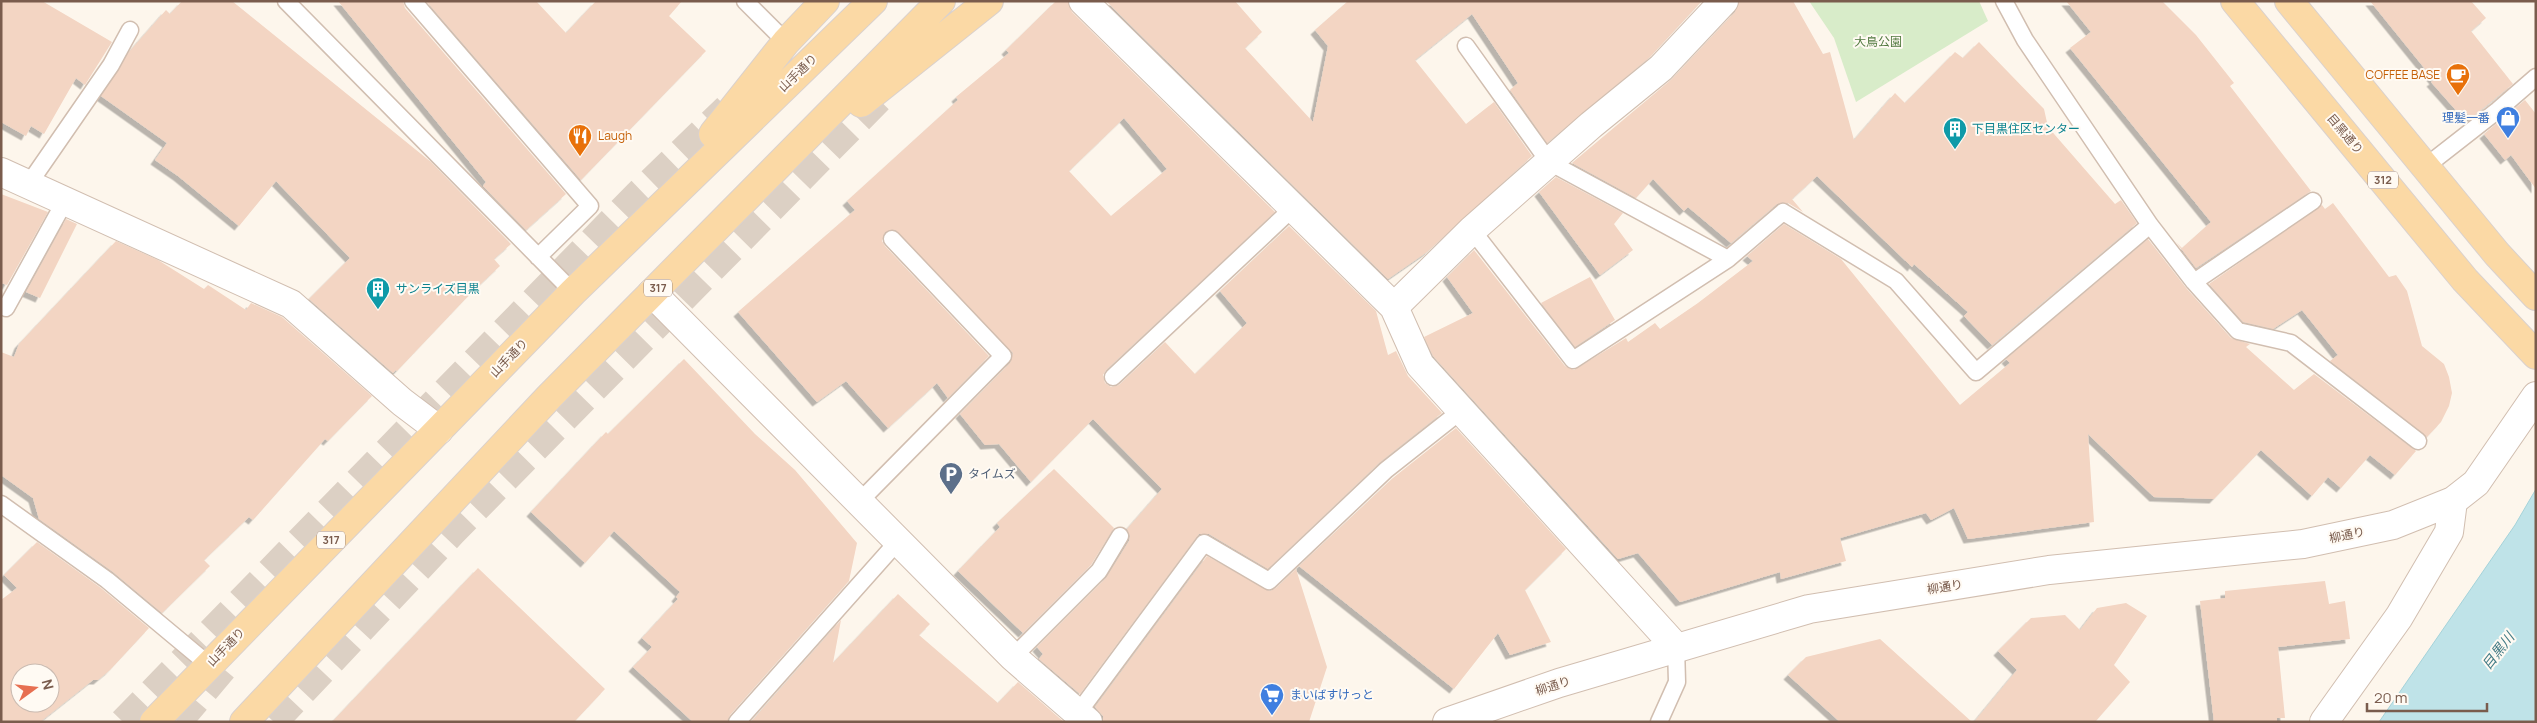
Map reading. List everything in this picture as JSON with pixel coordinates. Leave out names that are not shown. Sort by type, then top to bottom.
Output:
[{"type":"main road","name":"317","points":[[650,214],[786,42],[825,1]]},
{"type":"main road","name":"山手通り","points":[[154,722],[650,214],[873,1]]},
{"type":"main road","name":"317","points":[[244,722],[549,397],[941,1]]},
{"type":"main road","name":"317","points":[[766,178],[989,1]]},
{"type":"main road","name":"目黒通り","points":[[2235,1],[2465,280],[2536,355]]},
{"type":"main road","points":[[2289,1],[2424,167],[2533,286]]},
{"type":"street","points":[[1083,1],[1394,307],[1420,365],[1676,647]]},
{"type":"street","points":[[1394,307],[1472,230],[1548,162],[1661,68],[1724,1]]},
{"type":"street","points":[[1,172],[290,304],[402,402],[439,430]]},
{"type":"street","points":[[652,293],[1013,657],[1083,717]]},
{"type":"street","name":"柳通り","points":[[1447,722],[1559,683],[1676,647],[1818,607],[2049,570],[2303,544],[2393,525],[2454,501],[2476,483],[2536,396]]},
{"type":"street","points":[[2324,722],[2409,600],[2449,532],[2454,501]]},
{"type":"lane","points":[[286,1],[573,292]]},
{"type":"lane","points":[[413,1],[590,206],[538,257]]},
{"type":"lane","points":[[746,1],[786,42]]},
{"type":"lane","points":[[2004,1],[2025,40],[2150,226],[2194,282],[2238,332],[2291,343],[2418,441]]},
{"type":"lane","points":[[28,185],[111,65],[130,30]]},
{"type":"lane","points":[[1466,46],[1548,162],[1728,259]]},
{"type":"lane","points":[[2424,167],[2498,110],[2536,77]]},
{"type":"lane","points":[[6,308],[65,201]]},
{"type":"lane","points":[[2194,282],[2313,202]]},
{"type":"lane","points":[[1113,377],[1292,208]]},
{"type":"lane","points":[[1472,230],[1573,360],[1728,259],[1783,212],[1896,281],[1976,372],[2150,226]]},
{"type":"lane","points":[[860,501],[1003,356],[892,240]]},
{"type":"lane","points":[[1083,717],[1204,543],[1268,581],[1386,470],[1462,410]]},
{"type":"lane","points":[[1,504],[108,580],[209,665]]},
{"type":"lane","points":[[1013,657],[1099,571],[1120,536]]},
{"type":"lane","points":[[737,722],[899,540]]},
{"type":"lane","points":[[1659,722],[1677,682],[1676,647]]},
{"type":"green space","name":"大鳥公園","points":[[1809,1],[1979,1],[1988,21],[1856,102],[1834,38]]},
{"type":"water","name":"目黒川","points":[[2536,489],[2536,722],[2379,722],[2515,525]]},
{"type":"building","points":[[1,1],[42,1],[112,42],[85,85],[76,78],[44,134],[31,126],[26,136],[1,122]]},
{"type":"building","points":[[182,1],[232,1],[431,162],[511,244],[494,259],[500,266],[471,293],[397,371],[393,373],[309,299],[350,258],[276,181],[239,226],[178,176],[155,160],[167,143],[101,96],[129,52],[166,10],[170,14]]},
{"type":"building","points":[[338,1],[403,1],[405,8],[566,194],[526,230],[483,186],[486,182]]},
{"type":"building","points":[[426,1],[536,1],[566,33],[596,1],[682,1],[669,16],[706,51],[581,180]]},
{"type":"building","points":[[1056,1],[1068,1],[1072,12],[1275,212],[1106,370],[1103,375],[1105,383],[1111,387],[1119,385],[1165,342],[1195,374],[1247,323],[1220,291],[1289,226],[1376,311],[1388,355],[1396,351],[1408,376],[1442,413],[1379,463],[1268,569],[1209,534],[1199,534],[1080,694],[1039,659],[1043,654],[1037,647],[1106,578],[1129,541],[1130,536],[1127,529],[1162,489],[1093,419],[1031,482],[999,444],[985,445],[960,414],[1010,363],[1013,353],[895,230],[885,232],[882,241],[885,246],[989,356],[948,398],[937,383],[888,428],[846,381],[817,402],[738,312],[855,210],[847,201],[958,100],[956,97],[1009,53],[1006,50]],"holes":[[[1124,118],[1167,169],[1111,216],[1069,171]]]},
{"type":"building","points":[[1106,1],[1235,1],[1262,32],[1245,48],[1313,122],[1328,46],[1315,30],[1348,1],[1702,1],[1650,57],[1547,143],[1510,90],[1518,83],[1472,14],[1415,60],[1466,124],[1494,102],[1532,156],[1427,252],[1388,279]]},
{"type":"building","points":[[1739,1],[1793,1],[1823,54],[1830,52],[1854,140],[1895,93],[1905,103],[1955,52],[1963,58],[1979,42],[2044,109],[2048,127],[2115,204],[2121,200],[2137,223],[1992,345],[1964,316],[1968,312],[1914,264],[1912,267],[1817,176],[1792,199],[1803,212],[1788,203],[1777,204],[1731,243],[1688,207],[1684,211],[1653,179],[1636,198],[1572,163],[1672,79],[1735,12]]},
{"type":"building","points":[[2066,1],[2162,1],[2196,35],[2234,83],[2230,86],[2311,191],[2196,268],[2176,242],[2182,248],[2211,222],[2070,48],[2091,32]]},
{"type":"building","points":[[2370,1],[2471,1],[2486,18],[2471,31],[2513,84],[2471,118],[2466,112],[2461,116],[2431,82],[2434,80]]},
{"type":"building","points":[[2525,100],[2536,114],[2536,189],[2511,155],[2505,160],[2484,134]]},
{"type":"building","points":[[1556,177],[1623,213],[1614,224],[1633,250],[1600,275],[1539,192]]},
{"type":"building","points":[[1,194],[48,212],[7,285],[1,283]]},
{"type":"building","points":[[2333,203],[2389,277],[2396,275],[2407,291],[2422,346],[2444,364],[2452,393],[2449,406],[2441,422],[2427,437],[2330,361],[2338,355],[2302,310],[2273,329],[2243,322],[2209,284],[2322,205],[2325,209]]},
{"type":"building","points":[[66,219],[77,224],[40,298],[26,292]]},
{"type":"building","points":[[1784,224],[1841,259],[1960,405],[2010,363],[2006,359],[2148,239],[2187,289],[2231,338],[2250,344],[2246,347],[2294,390],[2314,374],[2416,451],[2395,475],[2370,455],[2341,488],[2328,477],[2312,496],[2261,450],[2214,499],[2154,497],[2088,434],[2094,522],[1968,539],[1954,508],[1931,520],[1926,513],[1840,538],[1846,561],[1781,579],[1780,572],[1680,602],[1638,553],[1618,559],[1433,356],[1424,337],[1473,313],[1447,277],[1474,250],[1565,366],[1574,370],[1626,338],[1628,342],[1655,323],[1660,329],[1698,303],[1753,261],[1747,256]]},
{"type":"building","points":[[116,241],[158,260],[204,289],[208,285],[246,310],[251,303],[282,317],[372,396],[328,441],[325,439],[253,520],[249,517],[204,560],[210,566],[162,613],[113,572],[39,519],[33,498],[1,475],[1,352],[14,357],[19,344]]},
{"type":"building","points":[[1590,277],[1615,320],[1575,347],[1541,303]]},
{"type":"building","points":[[684,359],[755,434],[795,470],[857,543],[849,581],[730,715],[727,722],[693,722],[633,667],[652,647],[642,638],[678,599],[676,597],[680,592],[614,531],[585,563],[531,512],[606,432],[608,434]]},
{"type":"building","points":[[1456,428],[1566,549],[1525,590],[1551,642],[1510,655],[1498,633],[1454,689],[1299,566],[1393,478]]},
{"type":"building","points":[[1054,469],[1114,528],[1091,565],[1023,633],[958,571],[1000,527],[997,523]]},
{"type":"building","points":[[37,542],[101,588],[149,628],[110,670],[98,680],[93,680],[60,706],[60,663],[10,663],[10,713],[51,713],[40,722],[1,722],[1,600],[17,588],[4,575]]},
{"type":"building","points":[[1207,556],[1270,591],[1276,588],[1296,569],[1327,667],[1309,722],[1103,722],[1103,716],[1095,707]]},
{"type":"building","points":[[478,568],[605,689],[574,722],[332,722]]},
{"type":"building","points":[[2325,581],[2329,604],[2345,601],[2350,639],[2278,647],[2285,718],[2277,718],[2277,722],[2214,722],[2200,601],[2225,598],[2225,591]]},
{"type":"building","points":[[898,594],[930,624],[919,635],[998,703],[1018,682],[1064,722],[751,722],[841,620],[833,663]]},
{"type":"building","points":[[2126,603],[2147,616],[2114,665],[2130,682],[2095,722],[1974,722],[2017,670],[1998,651],[2031,618],[2065,615],[2080,630],[2097,608]]},
{"type":"building","points":[[1880,639],[1972,722],[1840,722],[1788,675],[1806,657]]},
{"type":"tunnel","points":[[274,722],[452,533],[888,90]]},
{"type":"tunnel","points":[[123,722],[638,194],[727,108]]},
{"type":"tunnel","points":[[178,722],[232,658]]},
{"type":"place","name":"COFFEE BASE","points":[[2458,96]]},
{"type":"place","name":"理髪一番","points":[[2508,139]]},
{"type":"place","name":"下目黒住区センター","points":[[1955,150]]},
{"type":"place","name":"Laugh","points":[[580,157]]},
{"type":"place","name":"サンライズ目黒","points":[[378,310]]},
{"type":"place","name":"タイムズ","points":[[951,495]]},
{"type":"place","name":"まいばすけっと","points":[[1272,716]]}]
